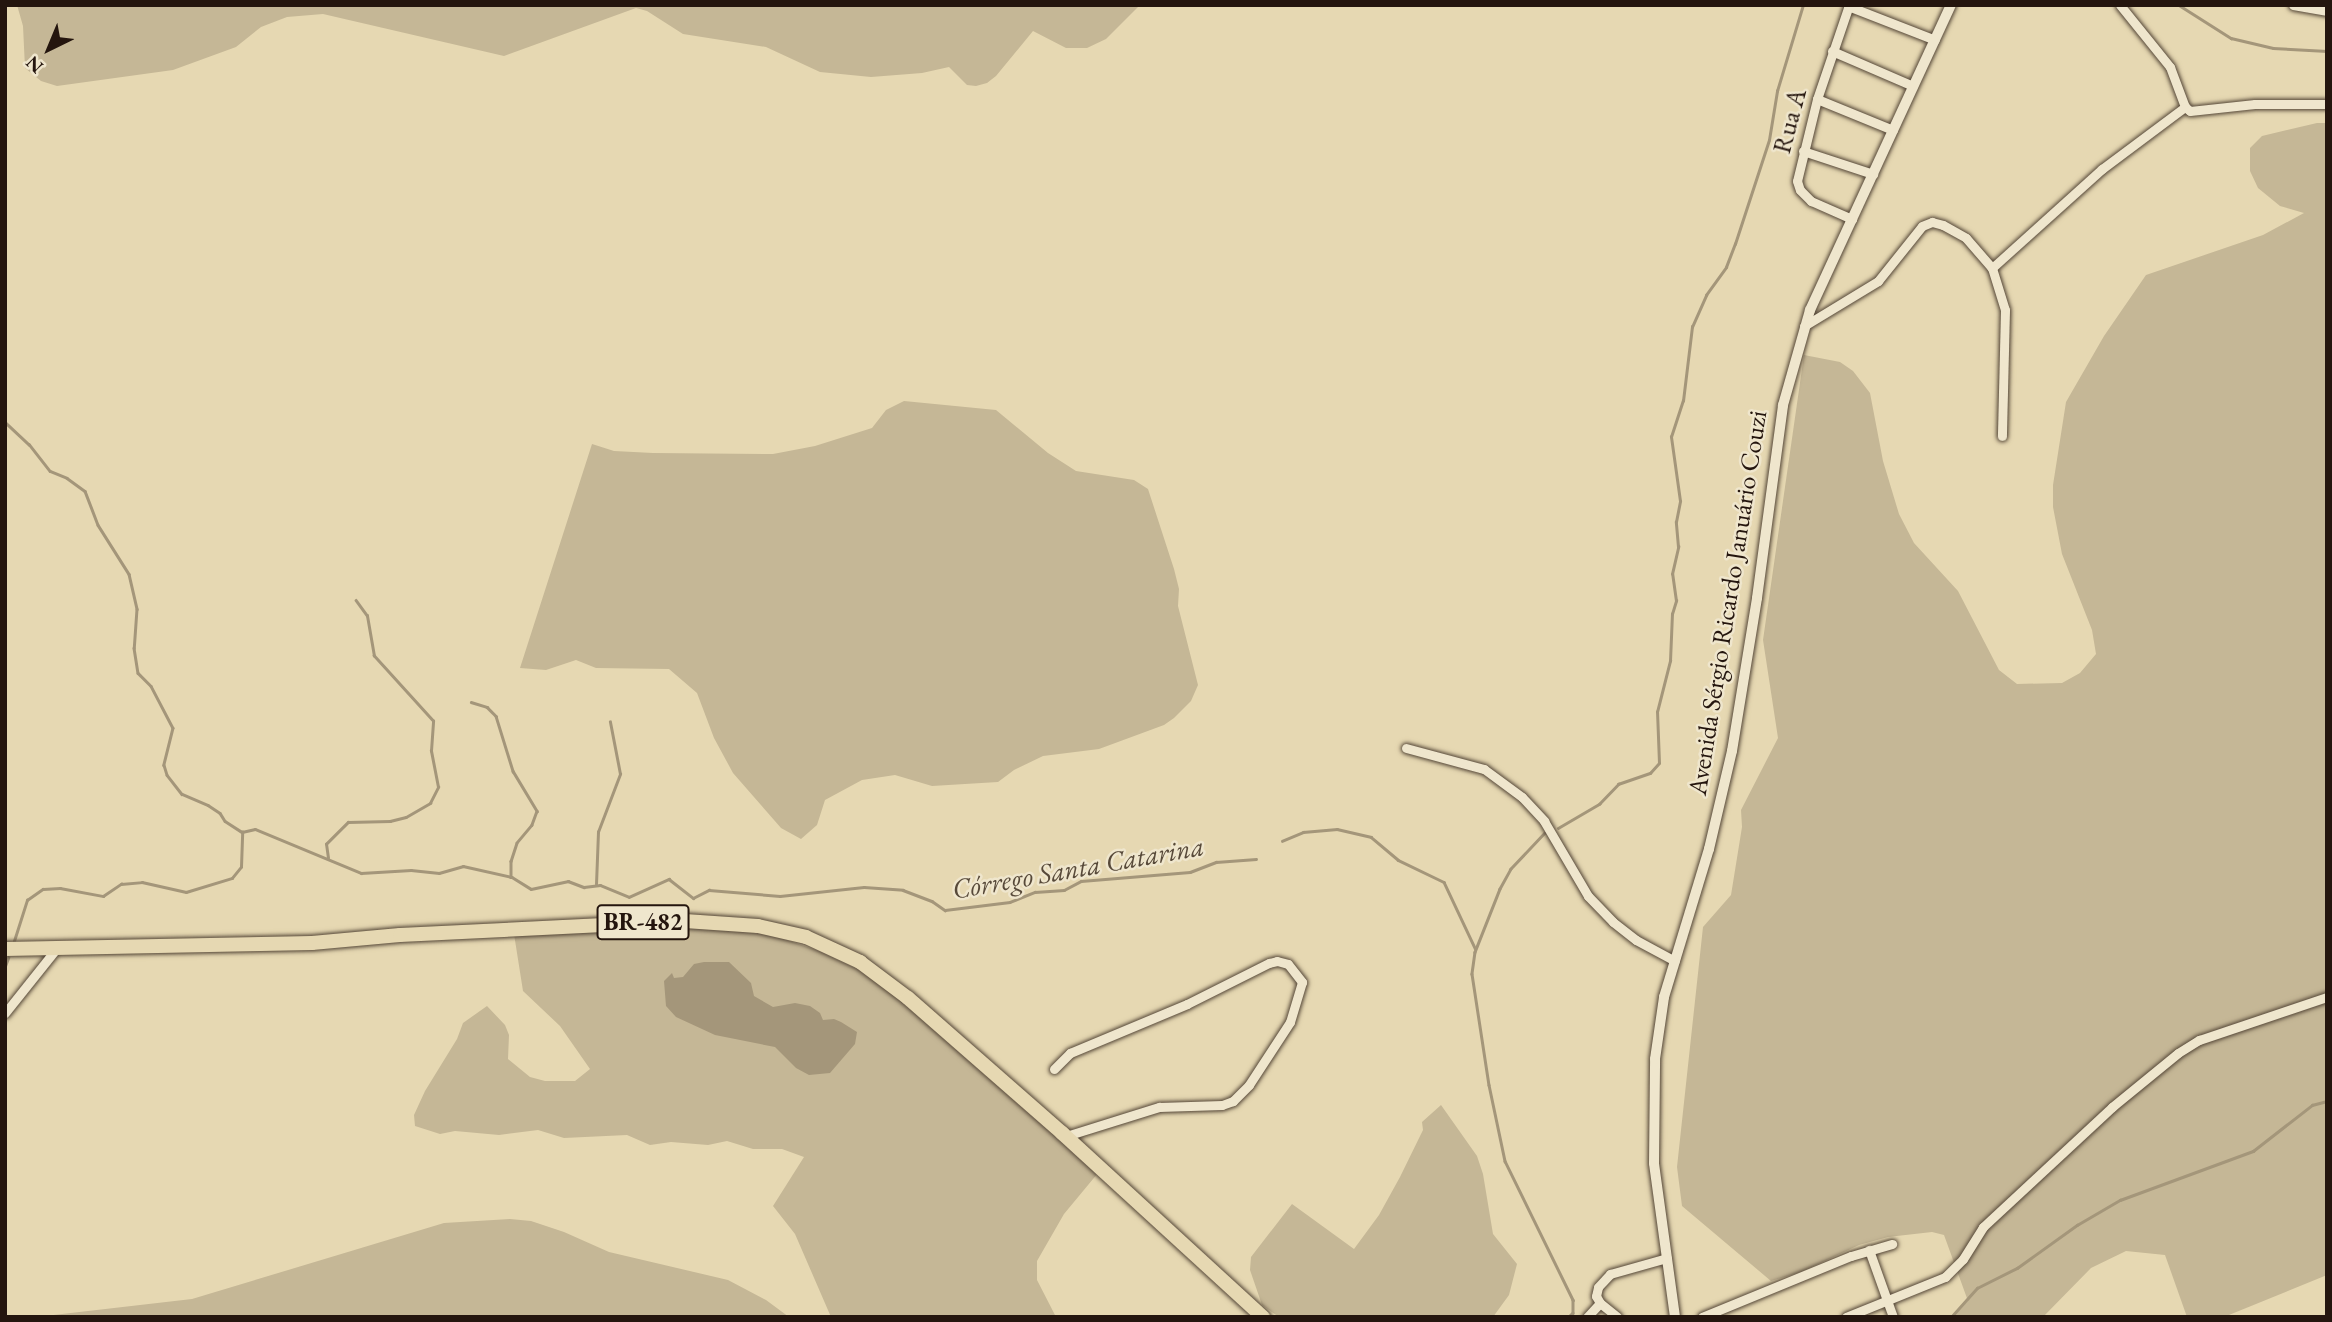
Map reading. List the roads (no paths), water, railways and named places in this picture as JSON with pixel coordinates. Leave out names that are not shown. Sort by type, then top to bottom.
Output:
[{"type":"highway","name":"BR-482","points":[[5,949],[312,943],[663,921],[723,923],[783,930],[824,944],[885,978],[1066,1136],[1263,1317]]},
{"type":"street","name":"Avenida Sérgio Ricardo Januário Couzi","points":[[1675,1317],[1654,1163],[1652,1114],[1655,1059],[1664,997],[1709,849],[1732,751],[1757,598],[1783,405],[1804,327],[1951,5]]},
{"type":"street","points":[[2120,5],[2170,67],[2185,107],[2190,111],[2255,104],[2327,104]]},
{"type":"street","points":[[2293,5],[2327,11]]},
{"type":"street","points":[[1849,6],[1935,40]]},
{"type":"street","name":"Rua A","points":[[1849,6],[1817,99],[1797,181],[1804,196],[1852,219]]},
{"type":"street","points":[[1832,51],[1913,86]]},
{"type":"street","points":[[1817,99],[1894,130]]},
{"type":"street","points":[[1992,268],[2102,169],[2185,107]]},
{"type":"street","points":[[1803,151],[1873,174]]},
{"type":"street","points":[[1804,327],[1878,281],[1911,237],[1932,222],[1943,225],[1966,238],[1992,268],[2005,310],[2002,436]]},
{"type":"street","points":[[1406,748],[1484,769],[1522,797],[1544,821],[1588,896],[1613,922],[1636,940],[1675,961]]},
{"type":"street","points":[[5,1013],[56,949]]},
{"type":"street","points":[[1054,1069],[1070,1054],[1187,1004],[1269,963],[1278,961],[1288,964],[1302,982],[1290,1022],[1249,1085],[1233,1101],[1222,1105],[1159,1107],[1066,1136]]},
{"type":"street","points":[[1846,1317],[1945,1277],[1954,1269],[1983,1227],[2112,1107],[2178,1053],[2199,1040],[2327,997]]},
{"type":"street","points":[[1702,1317],[1850,1256],[1892,1244]]},
{"type":"street","points":[[1869,1250],[1892,1317]]},
{"type":"street","points":[[1617,1317],[1600,1303],[1596,1296],[1602,1279],[1667,1258]]},
{"type":"street","points":[[1587,1317],[1600,1303]]},
{"type":"waterway","points":[[1558,828],[1599,804],[1618,784],[1650,773],[1659,763],[1657,712],[1670,661],[1672,614],[1676,601],[1672,574],[1678,547],[1676,522],[1680,501],[1671,437],[1683,401],[1692,327],[1706,295],[1726,267],[1735,244],[1769,140],[1777,91],[1803,5]]},
{"type":"waterway","points":[[2179,5],[2231,38],[2273,48],[2327,51]]},
{"type":"waterway","points":[[5,422],[29,444],[50,471],[67,478],[85,491],[98,525],[129,574],[137,609],[134,648],[138,673],[151,686],[173,728],[164,765],[167,775],[182,794],[208,805],[242,832]]},
{"type":"waterway","points":[[328,858],[326,844],[348,822],[390,821],[406,817],[430,803],[438,787],[431,751],[433,721],[374,656],[367,616],[356,601]]},
{"type":"waterway","points":[[471,702],[487,707],[496,716],[513,771],[537,811],[532,825],[517,843],[511,861],[511,877]]},
{"type":"waterway","points":[[596,884],[598,832],[620,774],[610,722]]},
{"type":"waterway","name":"Córrego Santa Catarina","points":[[242,832],[255,829],[361,873],[411,870],[439,873],[463,866],[512,877],[531,889],[568,881],[584,887],[600,885],[629,897],[669,879],[693,898],[709,890],[780,896],[864,887],[903,890],[932,901],[945,910],[1010,902],[1035,892],[1064,890],[1081,881],[1190,872],[1216,862],[1256,859]]},
{"type":"waterway","name":"Córrego Santa Catarina","points":[[1282,841],[1303,832],[1337,829],[1371,837],[1398,860],[1444,882],[1475,948]]},
{"type":"waterway","name":"Córrego Santa Catarina","points":[[14,941],[27,900],[43,889],[60,888],[103,896],[121,884],[142,882],[186,892],[232,878],[241,867],[242,832]]},
{"type":"waterway","points":[[1545,833],[1511,869],[1500,889],[1475,952],[1472,974],[1489,1085],[1505,1161],[1573,1300],[1573,1313],[1569,1317]]},
{"type":"waterway","name":"Córrego Santa Catarina","points":[[5,966],[8,958]]},
{"type":"waterway","points":[[1951,1317],[1977,1288],[2017,1268],[2077,1225],[2120,1200],[2253,1151],[2312,1105],[2327,1101]]}]
